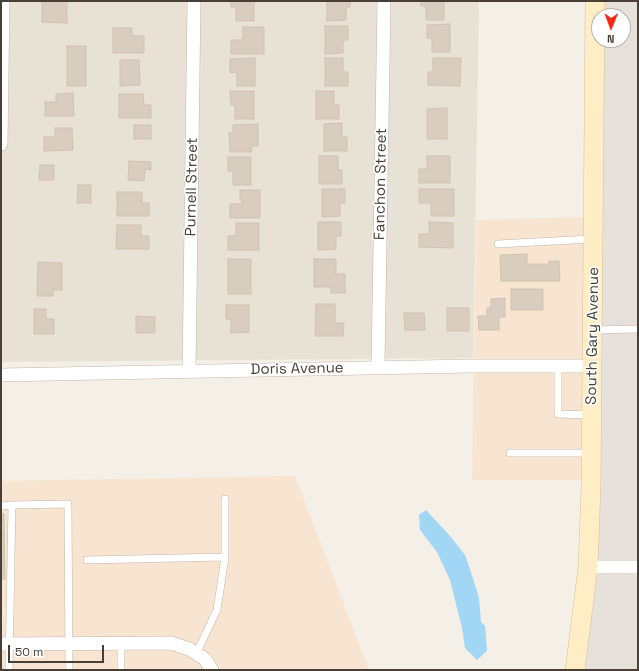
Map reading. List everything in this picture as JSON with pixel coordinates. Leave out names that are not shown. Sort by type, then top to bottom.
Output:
[{"type":"main road","name":"South Gary Avenue","points":[[575,670],[588,567],[592,453],[595,1]]},
{"type":"street","points":[[1,144],[3,1]]},
{"type":"street","name":"Purnell Street","points":[[189,372],[194,1]]},
{"type":"street","name":"Fanchon Street","points":[[378,367],[384,1]]},
{"type":"street","name":"Doris Avenue","points":[[1,375],[378,367],[593,366]]},
{"type":"street","points":[[588,567],[638,567]]},
{"type":"street","points":[[5,644],[171,643],[180,645],[205,659],[212,670]]},
{"type":"lane","points":[[498,244],[594,239]]},
{"type":"lane","points":[[594,330],[638,329]]},
{"type":"lane","points":[[558,366],[558,414],[592,415]]},
{"type":"lane","points":[[510,453],[592,453]]},
{"type":"lane","points":[[196,654],[217,610],[225,557],[225,499]]},
{"type":"lane","points":[[1,506],[68,504],[69,670]]},
{"type":"lane","points":[[9,670],[5,644],[12,505]]},
{"type":"lane","points":[[87,560],[225,557]]},
{"type":"lane","points":[[121,643],[121,670]]},
{"type":"shaded area","points":[[1,1],[479,1],[473,358],[1,362]]},
{"type":"shaded area","points":[[598,1],[638,1],[638,670],[582,670],[597,48],[631,48],[631,8],[598,8]]},
{"type":"shaded area","points":[[590,217],[585,480],[472,480],[476,220]]},
{"type":"shaded area","points":[[295,476],[369,670],[1,670],[1,481]]},
{"type":"water","points":[[426,510],[465,555],[469,566],[479,598],[481,622],[485,626],[487,651],[477,660],[465,648],[462,628],[450,580],[437,552],[420,530],[419,515]]},
{"type":"building","points":[[42,1],[67,1],[67,23],[42,22]]},
{"type":"building","points":[[231,1],[254,1],[254,21],[236,21],[236,7],[231,7]]},
{"type":"building","points":[[327,1],[350,1],[350,7],[346,7],[346,20],[327,21]]},
{"type":"building","points":[[421,1],[444,1],[444,20],[426,20],[426,6],[421,6]]},
{"type":"building","points":[[450,24],[450,52],[432,52],[432,38],[427,38],[427,25]]},
{"type":"building","points":[[325,26],[348,26],[348,40],[343,40],[343,53],[325,54]]},
{"type":"building","points":[[243,27],[264,27],[264,54],[231,54],[231,40],[243,40]]},
{"type":"building","points":[[113,28],[132,28],[132,36],[144,36],[144,53],[113,53]]},
{"type":"building","points":[[67,46],[86,46],[86,86],[67,86]]},
{"type":"building","points":[[255,58],[255,86],[237,86],[237,72],[230,73],[230,59]]},
{"type":"building","points":[[325,58],[343,58],[343,72],[348,72],[348,86],[325,86]]},
{"type":"building","points":[[433,58],[461,58],[460,86],[428,85],[428,72],[433,72]]},
{"type":"building","points":[[120,60],[139,60],[140,85],[120,86]]},
{"type":"building","points":[[230,91],[254,91],[254,119],[235,119],[235,105],[231,105]]},
{"type":"building","points":[[316,91],[334,91],[334,105],[339,105],[339,119],[316,119]]},
{"type":"building","points":[[73,93],[74,116],[45,116],[45,102],[56,102],[56,94]]},
{"type":"building","points":[[119,94],[143,94],[144,105],[151,105],[151,118],[119,118]]},
{"type":"building","points":[[447,108],[447,139],[427,139],[427,109]]},
{"type":"building","points":[[342,123],[342,137],[347,137],[347,151],[324,151],[324,124]]},
{"type":"building","points":[[258,124],[258,146],[251,146],[252,152],[230,152],[229,133],[233,133],[233,125]]},
{"type":"building","points":[[134,125],[151,125],[151,139],[134,139]]},
{"type":"building","points":[[55,128],[72,128],[73,150],[44,151],[44,137],[55,137]]},
{"type":"building","points":[[319,156],[338,156],[338,170],[342,170],[342,184],[319,184]]},
{"type":"building","points":[[427,156],[450,156],[450,183],[419,183],[419,169],[427,169]]},
{"type":"building","points":[[228,157],[251,157],[251,185],[233,185],[233,171],[228,171]]},
{"type":"building","points":[[129,161],[151,162],[151,170],[145,169],[144,181],[128,180]]},
{"type":"building","points":[[40,165],[54,165],[54,180],[39,180]]},
{"type":"building","points":[[78,185],[91,185],[91,203],[77,203]]},
{"type":"building","points":[[322,189],[345,189],[345,203],[340,203],[340,216],[322,217]]},
{"type":"building","points":[[419,189],[454,189],[454,216],[431,216],[431,203],[419,203]]},
{"type":"building","points":[[240,190],[260,190],[260,218],[230,218],[230,204],[242,204],[242,200],[240,200]]},
{"type":"building","points":[[117,192],[142,192],[142,203],[149,203],[149,216],[117,216]]},
{"type":"building","points":[[318,222],[341,222],[341,236],[336,236],[336,249],[318,250]]},
{"type":"building","points":[[429,222],[453,223],[453,248],[419,247],[419,234],[429,234]]},
{"type":"building","points":[[236,223],[259,223],[259,250],[228,250],[228,236],[236,236]]},
{"type":"building","points":[[117,225],[141,225],[141,236],[149,236],[149,249],[116,249]]},
{"type":"building","points":[[527,254],[527,264],[549,264],[549,261],[559,261],[560,281],[501,281],[500,255]]},
{"type":"building","points":[[228,259],[251,259],[251,294],[228,294]]},
{"type":"building","points":[[314,259],[336,259],[336,274],[345,274],[345,293],[331,293],[331,287],[314,287]]},
{"type":"building","points":[[38,262],[62,263],[62,290],[53,290],[53,296],[37,296]]},
{"type":"building","points":[[511,289],[543,289],[543,310],[511,310]]},
{"type":"building","points":[[505,298],[505,317],[499,317],[499,330],[479,330],[478,316],[487,316],[487,308],[491,308],[491,299]]},
{"type":"building","points":[[316,304],[335,304],[335,323],[344,323],[343,336],[315,336]]},
{"type":"building","points":[[226,305],[249,305],[249,332],[231,333],[231,319],[226,319]]},
{"type":"building","points":[[447,308],[469,308],[469,331],[447,331]]},
{"type":"building","points":[[34,309],[46,309],[46,319],[54,319],[54,334],[34,334]]},
{"type":"building","points":[[404,313],[424,313],[425,330],[405,330]]},
{"type":"building","points":[[136,316],[155,317],[155,333],[136,333]]},
{"type":"building","points":[[1,514],[4,514],[5,579],[1,579]]}]
